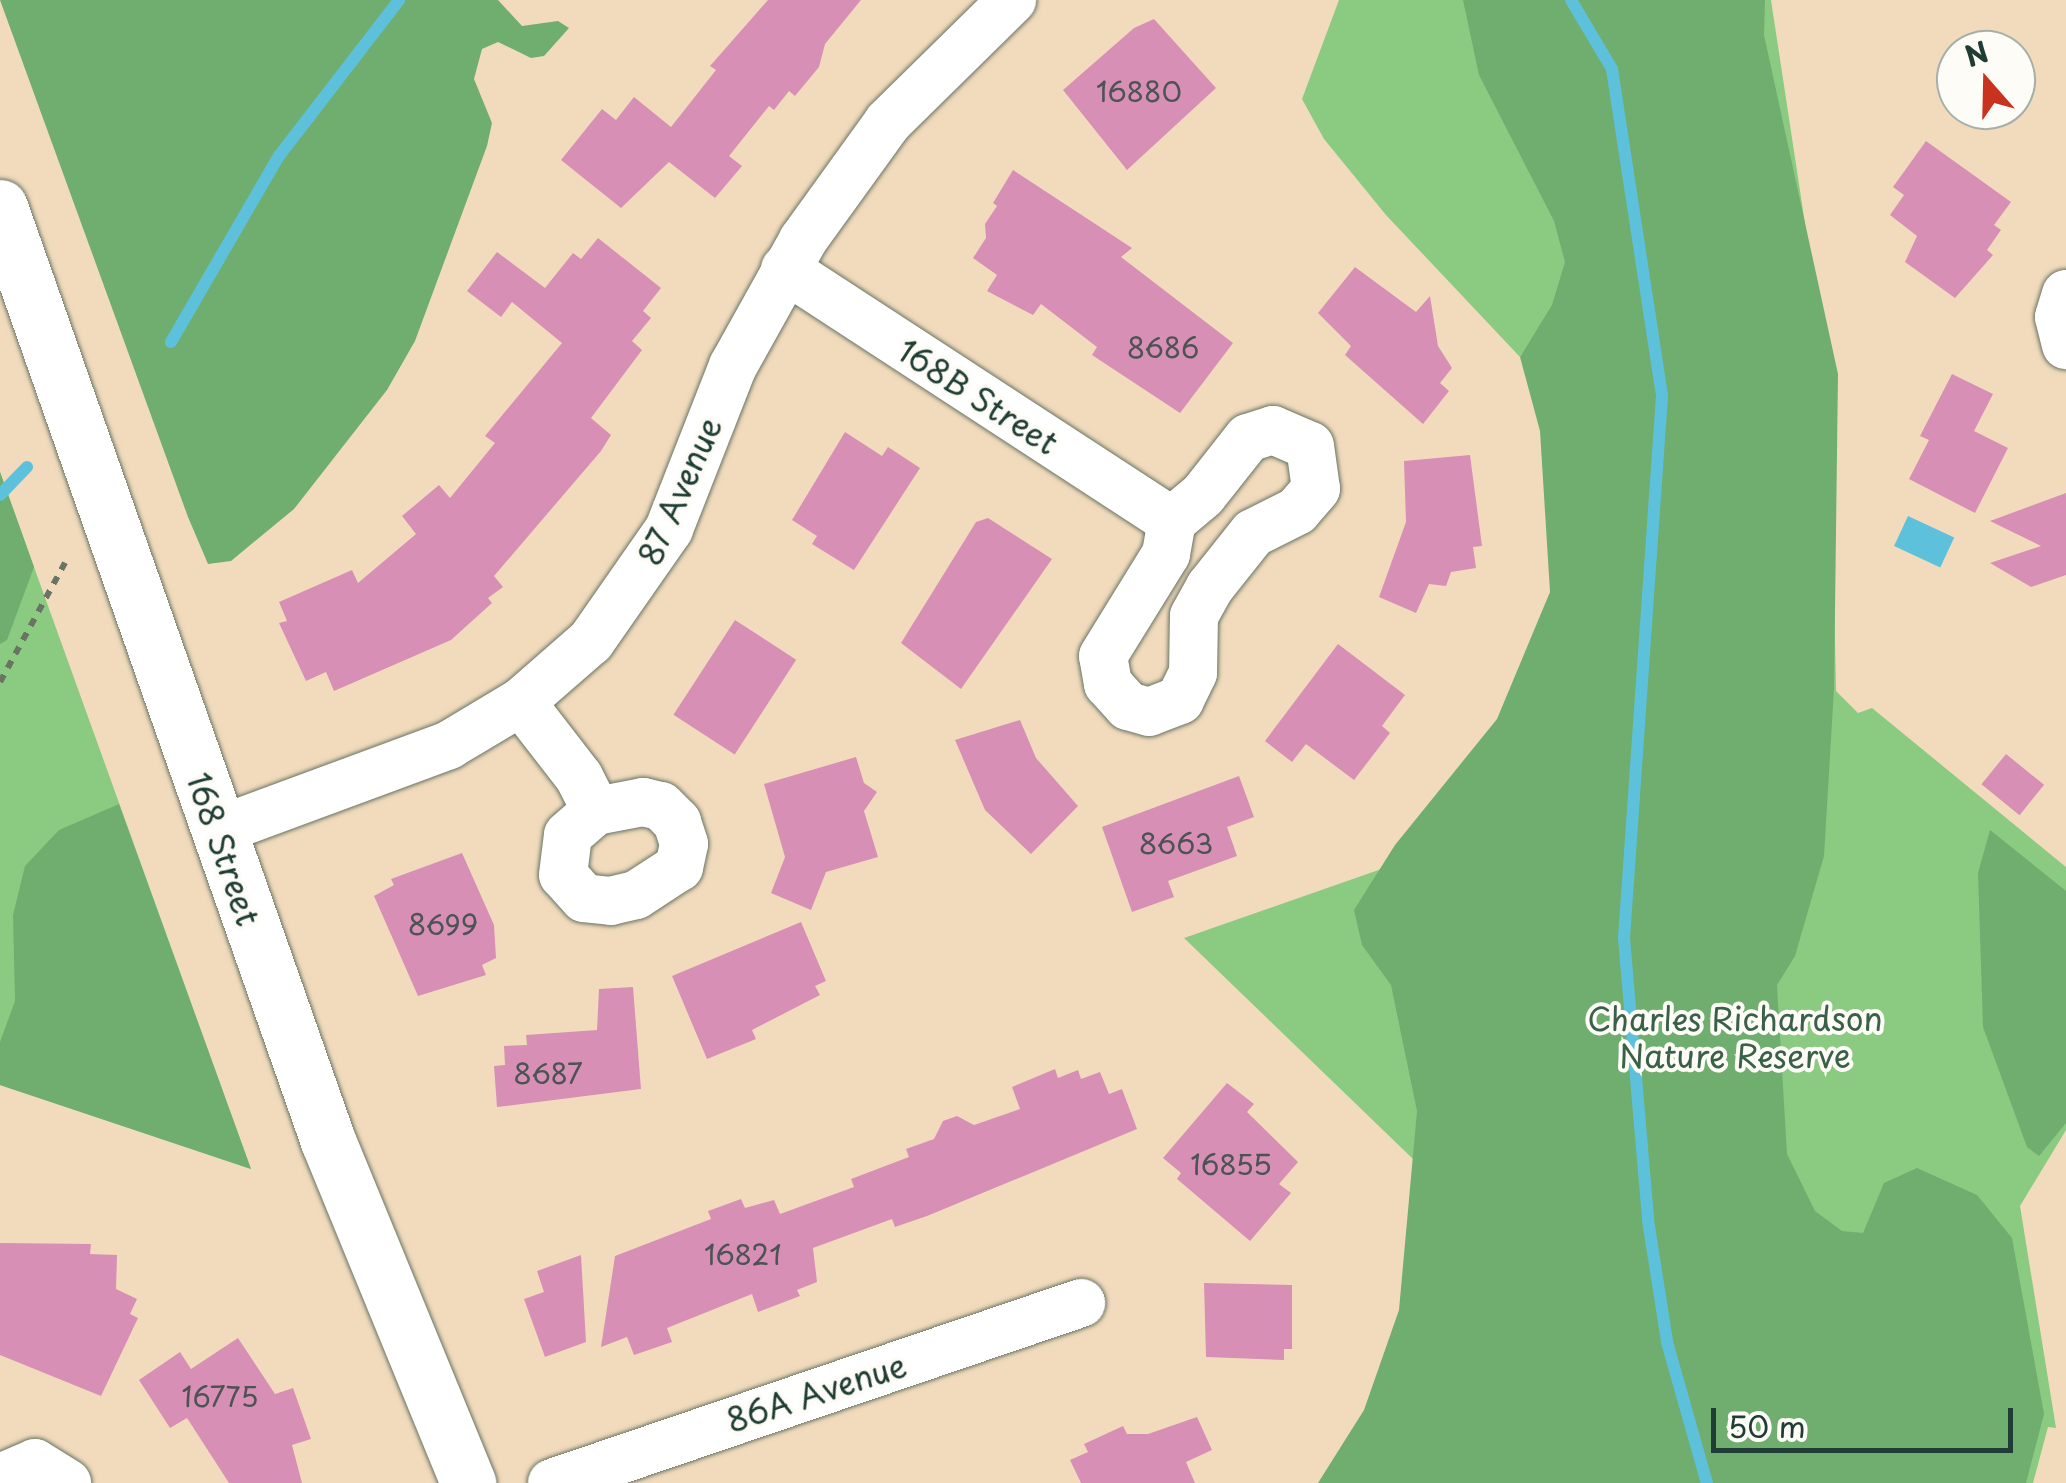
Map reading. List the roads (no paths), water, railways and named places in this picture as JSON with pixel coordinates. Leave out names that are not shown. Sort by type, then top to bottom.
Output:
[{"type":"main road","name":"168 Street","points":[[0,207],[328,1141],[468,1483]]},
{"type":"street","name":"87 Avenue","points":[[217,831],[415,760],[521,702],[591,641],[642,575],[676,513],[732,366],[785,269],[888,122],[1012,0]]},
{"type":"street","name":"168B Street","points":[[785,269],[1172,521]]},
{"type":"street","points":[[2066,294],[2059,318],[2066,344]]},
{"type":"street","points":[[1258,432],[1294,434],[1314,455],[1318,476],[1312,498],[1237,550],[1194,616],[1189,686],[1173,705],[1148,712],[1114,693],[1103,656],[1166,554],[1172,521],[1258,432]]},
{"type":"street","points":[[521,702],[579,777],[596,811]]},
{"type":"street","name":"86A Avenue","points":[[552,1483],[1081,1302]]},
{"type":"street","points":[[0,1478],[44,1464],[67,1483]]},
{"type":"water","points":[[1908,516],[1954,538],[1940,567],[1894,546]]},
{"type":"waterway","points":[[171,342],[279,156],[399,0]]},
{"type":"waterway","points":[[1571,0],[1612,69],[1662,396],[1624,938],[1648,1220],[1667,1342],[1707,1483]]},
{"type":"waterway","points":[[0,495],[27,467]]},
{"type":"park label","name":"Charles Richardson Nature Reserve","points":[[1735,1038]]}]
